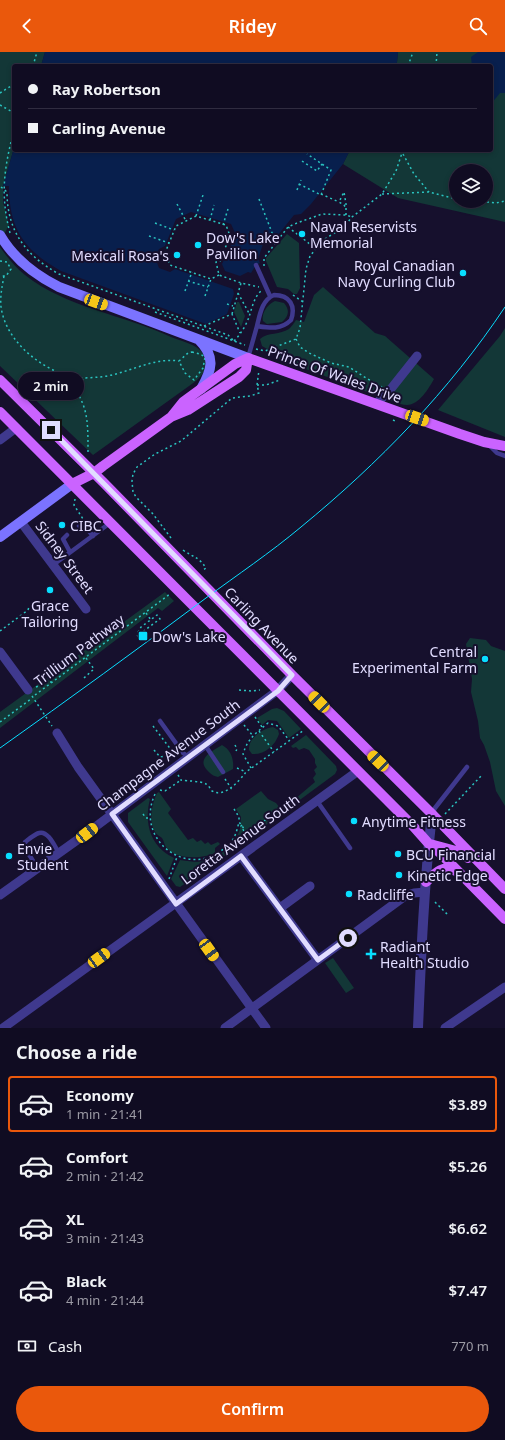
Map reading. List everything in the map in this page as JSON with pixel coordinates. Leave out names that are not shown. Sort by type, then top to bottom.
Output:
[{"type":"main road","points":[[0,235],[9,248],[27,267],[42,278],[59,287],[248,358]]},
{"type":"main road","points":[[199,340],[207,349],[211,362],[210,371],[200,389]]},
{"type":"main road","points":[[171,417],[183,402],[235,364],[248,358]]},
{"type":"main road","points":[[0,537],[72,484],[94,473],[171,417],[188,410],[239,377],[246,370],[248,358]]},
{"type":"main road","name":"Prince Of Wales Drive","points":[[248,358],[487,443],[505,446]]},
{"type":"main road","name":"Carling Avenue","points":[[0,380],[94,473],[216,599],[432,814],[505,889]]},
{"type":"main road","points":[[0,412],[413,826],[428,844],[505,919]]},
{"type":"main road","points":[[428,844],[456,851],[493,877]]},
{"type":"main road","points":[[426,882],[441,869],[446,868],[458,872]]},
{"type":"street","points":[[376,404],[390,390],[416,356]]},
{"type":"street","points":[[0,440],[16,428]]},
{"type":"street","name":"Sidney Street","points":[[21,522],[86,608]]},
{"type":"street","points":[[0,652],[30,694]]},
{"type":"street","name":"Champagne Avenue South","points":[[0,896],[112,814],[154,786],[189,757],[278,691],[292,675]]},
{"type":"street","points":[[57,732],[78,767],[266,1028]]},
{"type":"street","name":"Loretta Avenue South","points":[[3,1028],[358,771]]},
{"type":"street","points":[[418,1028],[420,962],[428,844],[432,814]]},
{"type":"street","points":[[241,856],[318,960]]},
{"type":"street","points":[[280,908],[310,886]]},
{"type":"street","points":[[225,1028],[405,896],[425,892]]},
{"type":"street","points":[[445,1028],[505,986]]},
{"type":"lane","points":[[256,265],[270,296]]},
{"type":"lane","points":[[248,358],[257,326],[265,302],[270,296],[286,296],[293,309],[291,320],[279,328],[257,326]]},
{"type":"lane","points":[[487,443],[497,453],[505,456]]},
{"type":"lane","points":[[53,565],[110,523]]},
{"type":"lane","points":[[79,526],[83,524],[93,536]]},
{"type":"lane","points":[[67,535],[63,539],[70,552]]},
{"type":"lane","points":[[160,721],[183,753],[189,757]]},
{"type":"lane","points":[[205,745],[223,772]]},
{"type":"lane","points":[[432,814],[467,767]]},
{"type":"lane","points":[[316,801],[350,848]]},
{"type":"lane","points":[[38,869],[25,848],[25,842],[39,832],[44,832],[48,835],[59,853]]},
{"type":"path","points":[[34,64],[37,52]]},
{"type":"path","points":[[409,64],[413,52]]},
{"type":"path","points":[[436,52],[436,64]]},
{"type":"path","points":[[0,93],[12,85]]},
{"type":"path","points":[[0,105],[12,113]]},
{"type":"path","points":[[1,194],[4,166],[12,137]]},
{"type":"path","points":[[307,154],[331,170],[322,194]]},
{"type":"path","points":[[402,154],[414,174],[429,192]]},
{"type":"path","points":[[390,390],[371,381],[349,367],[331,363],[309,353],[300,347],[296,339],[300,328],[307,262],[323,240],[343,228],[352,217],[382,194],[396,170],[402,154]]},
{"type":"path","points":[[302,161],[317,171],[322,164]]},
{"type":"path","points":[[297,190],[301,180]]},
{"type":"path","points":[[299,184],[321,196],[322,194],[339,202],[346,208]]},
{"type":"path","points":[[1,187],[7,192],[7,204],[10,220],[15,232],[25,248],[40,262],[60,274],[228,335],[234,341]]},
{"type":"path","points":[[339,202],[344,192],[346,215]]},
{"type":"path","points":[[382,194],[429,192],[449,197]]},
{"type":"path","points":[[196,216],[203,195]]},
{"type":"path","points":[[259,199],[276,243]]},
{"type":"path","points":[[493,203],[505,201]]},
{"type":"path","points":[[1,202],[11,235]]},
{"type":"path","points":[[177,204],[186,221]]},
{"type":"path","points":[[210,220],[214,205]]},
{"type":"path","points":[[223,225],[228,209]]},
{"type":"path","points":[[266,272],[264,258],[288,227],[322,214],[346,215],[352,217]]},
{"type":"path","points":[[211,279],[170,265],[165,253],[176,226],[196,216],[226,225],[230,236],[220,261],[216,262],[219,274]]},
{"type":"path","points":[[155,223],[174,230]]},
{"type":"path","points":[[288,227],[315,249]]},
{"type":"path","points":[[149,236],[169,243]]},
{"type":"path","points":[[22,251],[25,248]]},
{"type":"path","points":[[0,261],[8,262],[10,267],[10,272],[4,276],[0,276]]},
{"type":"path","points":[[185,291],[192,272]]},
{"type":"path","points":[[205,296],[211,279],[219,274]]},
{"type":"path","points":[[219,274],[241,283],[267,288]]},
{"type":"path","points":[[4,276],[0,295],[5,320],[12,334],[21,346],[45,366],[64,376],[76,389],[85,406],[87,418],[88,452]]},
{"type":"path","points":[[188,281],[208,288]]},
{"type":"path","points":[[241,283],[232,314],[241,333]]},
{"type":"path","points":[[234,341],[241,333],[258,294],[267,288]]},
{"type":"path","points":[[238,293],[250,315]]},
{"type":"path","points":[[227,304],[234,306]]},
{"type":"path","points":[[153,312],[251,347]]},
{"type":"path","points":[[204,326],[232,314]]},
{"type":"path","points":[[265,351],[296,339]]},
{"type":"path","points":[[192,352],[205,356],[203,368],[194,380],[185,373],[180,361],[188,353],[192,352]]},
{"type":"path","points":[[64,376],[84,378],[112,375],[155,362],[171,360],[180,361]]},
{"type":"path","points":[[174,541],[153,514],[136,497],[131,486],[133,474],[137,467],[155,454],[181,441],[232,398],[250,396],[258,393],[257,374]]},
{"type":"path","points":[[76,389],[84,378]]},
{"type":"path","points":[[257,385],[266,385],[276,380],[282,380]]},
{"type":"path","points":[[391,420],[397,422]]},
{"type":"path","points":[[183,550],[201,560],[206,568],[200,572]]},
{"type":"path","name":"Trillium Pathway","points":[[0,722],[30,694],[53,682],[170,594]]},
{"type":"path","points":[[0,631],[28,610],[29,607]]},
{"type":"path","points":[[146,613],[151,620]]},
{"type":"path","points":[[138,637],[137,634],[142,627],[157,615],[160,619],[141,633],[142,636]]},
{"type":"path","points":[[84,678],[94,669],[86,657]]},
{"type":"path","points":[[53,682],[44,683],[30,694],[57,732]]},
{"type":"path","points":[[239,690],[260,690]]},
{"type":"path","points":[[251,711],[263,728]]},
{"type":"path","points":[[240,719],[253,736]]},
{"type":"path","points":[[240,757],[243,754],[246,745],[253,736],[268,723],[278,726],[289,741]]},
{"type":"path","points":[[153,726],[172,751],[166,756],[160,758],[154,750]]},
{"type":"path","points":[[154,786],[166,790],[181,780],[206,784],[212,791],[221,792],[230,788],[251,768],[306,729]]},
{"type":"path","points":[[259,731],[274,752]]},
{"type":"path","points":[[235,745],[238,749],[236,751]]},
{"type":"path","points":[[243,754],[251,768]]},
{"type":"path","points":[[166,756],[181,780]]},
{"type":"path","points":[[237,768],[246,772]]},
{"type":"path","points":[[443,816],[482,776]]},
{"type":"path","points":[[225,779],[233,791]]},
{"type":"path","points":[[154,786],[156,792],[150,804],[150,818],[153,832],[164,849],[177,857],[197,860],[215,856],[229,844],[234,836],[239,822]]},
{"type":"path","points":[[234,809],[239,822],[252,839]]},
{"type":"path","points":[[143,814],[146,818],[150,818]]},
{"type":"path","points":[[264,821],[269,817],[272,824]]},
{"type":"path","points":[[242,825],[241,826],[244,831]]},
{"type":"path","points":[[168,883],[177,857]]},
{"type":"path","points":[[435,902],[450,916]]},
{"type":"green space","points":[[0,52],[45,52],[42,64],[12,64],[13,152],[3,186],[3,202],[9,225],[0,242]]},
{"type":"green space","points":[[398,52],[505,52],[505,222],[398,198],[343,164],[349,152],[493,152],[493,64],[396,64]]},
{"type":"green space","points":[[287,234],[299,243],[300,288],[297,294],[294,294],[288,289],[277,287],[266,261],[266,258]]},
{"type":"green space","points":[[0,247],[11,262],[25,275],[58,295],[95,310],[153,329],[196,347],[206,357],[207,364],[204,372],[196,381],[93,455],[0,366]]},
{"type":"green space","points":[[323,287],[375,333],[385,336],[434,379],[416,402],[407,405],[394,402],[279,359],[278,355],[262,346],[260,339],[263,337],[289,329],[296,320],[304,322],[314,295]]},
{"type":"green space","points":[[275,301],[284,303],[288,313],[282,322],[267,324],[263,321],[264,312],[272,302]]},
{"type":"green space","points":[[237,302],[239,302],[245,316],[241,327],[234,312]]},
{"type":"green space","points":[[505,328],[505,437],[438,410]]},
{"type":"green space","points":[[165,592],[174,601],[162,611],[158,608],[0,728],[0,712]]},
{"type":"green space","points":[[470,638],[486,640],[491,646],[505,651],[505,806],[496,791],[490,762],[480,738],[478,721],[471,692],[472,679],[466,644]]},
{"type":"green space","points":[[277,708],[284,711],[301,729],[289,738],[277,721],[268,720],[262,725],[257,718],[272,709]]},
{"type":"green space","points":[[273,727],[278,730],[279,734],[272,746],[261,753],[252,754],[249,750],[249,746],[253,738],[260,732]]},
{"type":"green space","points":[[306,735],[336,766],[337,770],[335,774],[297,802],[295,799],[315,782],[313,778],[316,774],[314,770],[317,767],[315,759],[309,750],[304,748],[299,750],[296,747],[293,748],[291,746]]},
{"type":"green space","points":[[222,745],[228,749],[231,755],[233,769],[218,777],[212,775],[207,770],[203,762],[210,752]]},
{"type":"green space","points":[[261,791],[268,799],[276,803],[283,812],[240,845],[235,842],[240,829],[241,817],[236,809]]},
{"type":"green space","points":[[159,792],[171,809],[168,813],[188,840],[193,838],[197,842],[201,840],[205,844],[208,842],[211,845],[218,842],[220,844],[215,848],[215,853],[204,856],[189,857],[176,854],[166,847],[162,838],[155,832],[151,818],[152,807],[157,793]]},
{"type":"green space","points":[[148,798],[150,799],[148,820],[151,834],[158,846],[174,858],[167,876],[128,822],[128,813]]},
{"type":"green space","points":[[230,847],[233,850],[180,887],[176,886],[171,879],[180,860],[196,862],[207,861]]},
{"type":"green space","points":[[333,958],[354,988],[346,993],[325,963]]},
{"type":"water","points":[[45,52],[398,52],[396,64],[42,64]]},
{"type":"water","points":[[478,52],[505,52],[505,93],[500,93],[493,102],[493,64],[472,64],[471,57]]},
{"type":"water","points":[[13,152],[349,152],[343,164],[311,204],[301,214],[294,215],[274,240],[263,244],[258,259],[260,263],[256,265],[251,273],[248,272],[240,276],[225,271],[222,264],[236,235],[231,224],[191,212],[176,219],[165,246],[159,249],[156,260],[159,268],[170,272],[175,269],[233,289],[234,294],[227,314],[206,324],[61,271],[48,263],[37,255],[21,237],[12,214],[9,186],[3,186]]},
{"type":"tram line","points":[[0,748],[265,555],[330,503],[385,451],[436,397],[460,368],[505,307]]},
{"type":"place","name":"Naval Reservists Memorial","points":[[302,234]]},
{"type":"place","name":"Dow's Lake Pavilion","points":[[198,245]]},
{"type":"place","name":"Mexicali Rosa's","points":[[177,255]]},
{"type":"place","name":"Royal Canadian Navy Curling Club","points":[[463,273]]},
{"type":"place","name":"CIBC","points":[[62,525]]},
{"type":"place","name":"Grace Tailoring","points":[[50,590]]},
{"type":"place","name":"Dow's Lake","points":[[143,636]]},
{"type":"place","name":"Central Experimental Farm","points":[[485,659]]},
{"type":"place","name":"Anytime Fitness","points":[[354,821]]},
{"type":"place","name":"BCU Financial","points":[[398,854]]},
{"type":"place","name":"Envie Student","points":[[9,856]]},
{"type":"place","name":"Kinetic Edge","points":[[399,875]]},
{"type":"place","name":"Radcliffe","points":[[349,894]]},
{"type":"place","name":"Radiant Health Studio","points":[[371,954]]},
{"type":"route","points":[[51,430],[292,675],[278,691],[112,814],[176,904],[241,856],[318,960],[348,938]]}]
